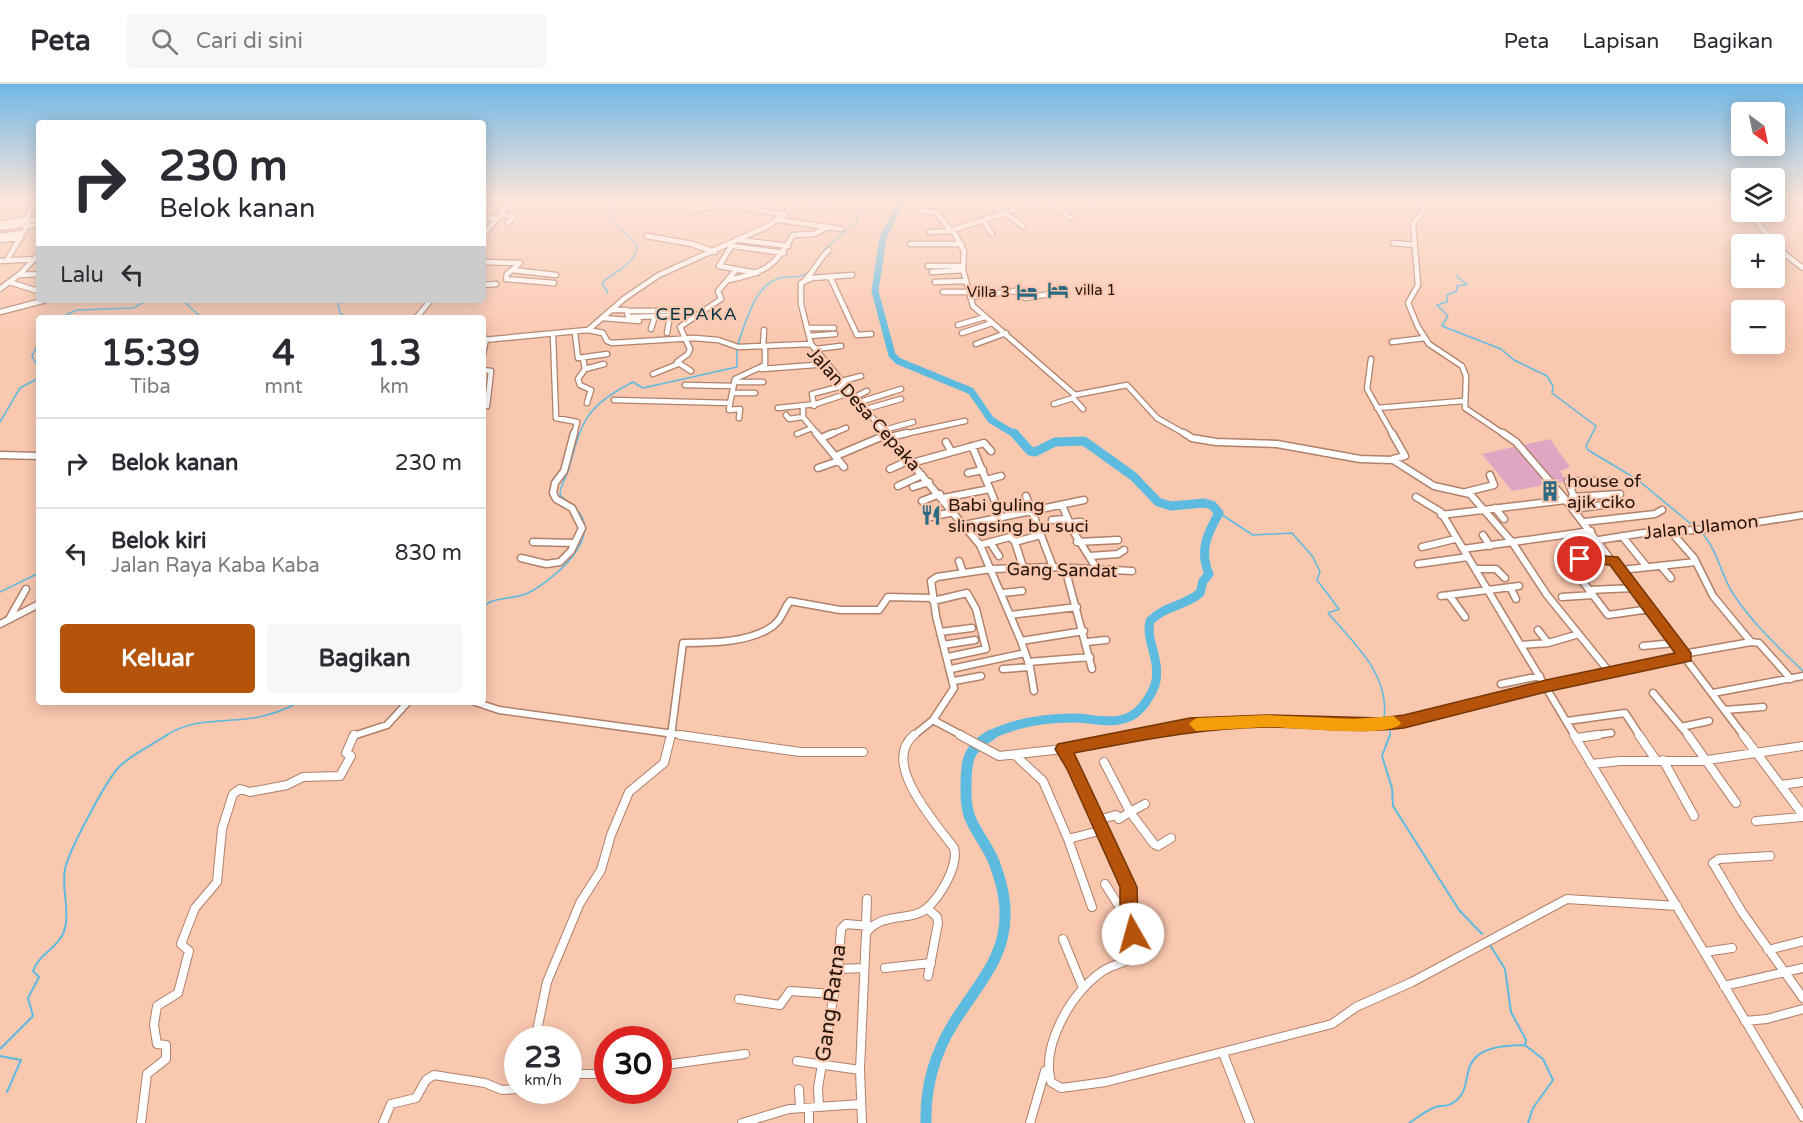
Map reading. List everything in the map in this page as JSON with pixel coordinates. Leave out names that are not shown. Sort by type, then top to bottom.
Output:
[{"type":"street","points":[[7,260],[14,247]]},
{"type":"street","points":[[702,247],[715,252]]},
{"type":"street","points":[[486,340],[588,330],[659,275],[726,247]]},
{"type":"street","points":[[730,247],[719,266],[758,273]]},
{"type":"street","points":[[748,247],[784,253]]},
{"type":"street","points":[[728,280],[758,273],[784,253],[787,247]]},
{"type":"street","points":[[962,247],[963,268],[973,306],[1006,333],[1074,397],[1083,409]]},
{"type":"street","points":[[1415,247],[1418,285],[1408,303],[1425,338],[1434,348],[1461,365],[1466,379],[1463,401],[1470,414],[1518,444],[1566,499],[1685,655],[1803,816],[1756,821]]},
{"type":"street","points":[[1778,247],[1803,268]]},
{"type":"street","points":[[811,344],[799,287],[819,266],[822,255],[829,250]]},
{"type":"street","points":[[0,261],[36,257]]},
{"type":"street","points":[[0,289],[36,259]]},
{"type":"street","points":[[486,262],[520,263],[505,278],[554,283]]},
{"type":"street","points":[[928,266],[963,268]]},
{"type":"street","points":[[932,272],[963,268]]},
{"type":"street","points":[[511,270],[556,275]]},
{"type":"street","points":[[678,364],[677,361],[690,353],[680,327],[692,316],[711,308],[721,299],[718,293],[736,270]]},
{"type":"street","points":[[19,275],[36,274]]},
{"type":"street","points":[[805,280],[852,276]]},
{"type":"street","points":[[831,279],[857,334],[871,334]]},
{"type":"street","points":[[935,282],[966,281]]},
{"type":"street","points":[[9,282],[36,290]]},
{"type":"street","points":[[486,285],[496,284]]},
{"type":"street","points":[[943,292],[969,294],[1015,291],[1025,298],[1050,294]]},
{"type":"street","points":[[0,312],[36,303]]},
{"type":"street","points":[[418,315],[428,303]]},
{"type":"street","points":[[612,310],[686,311]]},
{"type":"street","points":[[628,311],[628,317],[671,316],[667,333]]},
{"type":"street","points":[[651,329],[655,316]]},
{"type":"street","points":[[957,325],[985,317]]},
{"type":"street","points":[[603,318],[639,321]]},
{"type":"street","points":[[962,333],[992,323]]},
{"type":"street","points":[[808,328],[835,331],[809,336]]},
{"type":"street","name":"Jalan Desa Cepaka","points":[[588,330],[603,333],[608,342],[644,343],[686,338],[718,339],[735,346],[811,344],[980,545],[1002,593],[1025,653],[1034,691]]},
{"type":"street","points":[[761,369],[765,365],[764,330]]},
{"type":"street","points":[[575,333],[577,357],[606,359]]},
{"type":"street","points":[[976,344],[1006,333]]},
{"type":"street","points":[[521,558],[556,566],[569,556],[581,525],[570,505],[556,499],[553,494],[555,483],[564,471],[577,422],[556,418],[553,335]]},
{"type":"street","points":[[1392,342],[1425,338]]},
{"type":"street","points":[[606,359],[608,342]]},
{"type":"street","points":[[815,349],[841,346]]},
{"type":"street","points":[[583,358],[585,369]]},
{"type":"street","points":[[587,403],[591,390],[580,386],[578,379],[585,369],[606,359]]},
{"type":"street","points":[[1371,359],[1366,386],[1405,456],[1393,458],[1393,460]]},
{"type":"street","points":[[678,364],[691,371]]},
{"type":"street","points":[[653,374],[678,364]]},
{"type":"street","points":[[739,418],[740,409],[729,410],[733,387],[738,377],[761,369],[828,364]]},
{"type":"street","points":[[486,370],[491,371],[487,405]]},
{"type":"street","points":[[812,394],[861,375]]},
{"type":"street","points":[[685,385],[733,387],[763,382]]},
{"type":"street","points":[[1053,404],[1127,385],[1157,418],[1192,438],[1216,442],[1277,444],[1360,459],[1393,460],[1434,486],[1466,492],[1494,485],[1490,475]]},
{"type":"street","points":[[733,387],[755,393]]},
{"type":"street","points":[[810,387],[814,406]]},
{"type":"street","points":[[778,408],[803,409],[901,389]]},
{"type":"street","points":[[856,397],[867,392]]},
{"type":"street","points":[[866,409],[901,399]]},
{"type":"street","points":[[614,400],[730,403]]},
{"type":"street","points":[[1377,408],[1463,401]]},
{"type":"street","points":[[803,409],[803,417],[844,467]]},
{"type":"street","points":[[786,415],[789,419],[803,417]]},
{"type":"street","points":[[887,434],[965,420]]},
{"type":"street","points":[[818,468],[913,422]]},
{"type":"street","points":[[796,434],[812,428]]},
{"type":"street","points":[[821,438],[846,428]]},
{"type":"street","points":[[946,442],[951,451]]},
{"type":"street","points":[[890,469],[911,461],[985,443],[991,451]]},
{"type":"street","points":[[972,446],[1001,516]]},
{"type":"street","points":[[0,462],[2,455],[36,456]]},
{"type":"street","points":[[968,473],[983,470]]},
{"type":"street","points":[[898,486],[922,474]]},
{"type":"street","points":[[986,480],[1001,476]]},
{"type":"street","points":[[913,487],[928,482]]},
{"type":"street","points":[[1574,497],[1567,482],[1613,482]]},
{"type":"street","points":[[922,501],[990,489]]},
{"type":"street","points":[[1466,492],[1485,509],[1512,542],[1547,595],[1611,674]]},
{"type":"street","points":[[1441,515],[1574,497],[1620,494]]},
{"type":"street","points":[[1026,496],[1033,509],[1053,567]]},
{"type":"street","points":[[1416,497],[1439,510],[1455,539],[1476,569],[1745,1021],[1800,1107],[1803,1117]]},
{"type":"street","points":[[964,525],[1084,500]]},
{"type":"street","points":[[1573,509],[1618,503]]},
{"type":"street","points":[[1062,505],[1066,521],[1077,542],[1090,556],[1097,569]]},
{"type":"street","points":[[1496,508],[1504,519]]},
{"type":"street","points":[[1584,522],[1654,514],[1662,510]]},
{"type":"street","points":[[931,517],[953,512]]},
{"type":"street","name":"Jalan Ulamon","points":[[1599,540],[1672,533],[1803,515]]},
{"type":"street","points":[[1052,520],[1081,522]]},
{"type":"street","points":[[1462,549],[1591,531]]},
{"type":"street","points":[[1672,533],[1696,562],[1713,596],[1751,642]]},
{"type":"street","points":[[1015,542],[1041,535]]},
{"type":"street","points":[[1483,535],[1490,546]]},
{"type":"street","points":[[1622,536],[1647,567]]},
{"type":"street","points":[[980,545],[1012,537],[1023,567]]},
{"type":"street","points":[[1422,547],[1455,539]]},
{"type":"street","points":[[1077,542],[1118,540]]},
{"type":"street","points":[[533,542],[574,543]]},
{"type":"street","points":[[990,542],[999,556]]},
{"type":"street","points":[[1090,556],[1118,554],[1124,550]]},
{"type":"street","points":[[1418,564],[1468,557]]},
{"type":"street","points":[[1568,559],[1614,561]]},
{"type":"street","points":[[959,561],[963,573]]},
{"type":"street","points":[[1621,570],[1696,562]]},
{"type":"street","points":[[1660,566],[1671,578]]},
{"type":"street","name":"Gang Sandat","points":[[933,599],[933,579],[991,569],[1053,567],[1132,571]]},
{"type":"street","points":[[1065,568],[1087,642],[1092,669]]},
{"type":"street","points":[[1476,569],[1496,568],[1505,578]]},
{"type":"street","points":[[1577,574],[1609,615],[1650,609]]},
{"type":"street","points":[[1441,596],[1519,586]]},
{"type":"street","points":[[1510,587],[1515,599]]},
{"type":"street","points":[[1562,597],[1634,588]]},
{"type":"street","points":[[9,620],[26,589]]},
{"type":"street","points":[[1002,593],[1022,591]]},
{"type":"street","points":[[537,1026],[547,982],[580,903],[601,870],[611,835],[629,792],[663,764],[671,735],[683,643],[745,638],[775,624],[790,601],[810,602],[850,611],[866,607],[879,610],[888,597],[933,599],[967,593],[976,609],[986,650],[948,657]]},
{"type":"street","points":[[1449,595],[1465,617]]},
{"type":"street","points":[[868,925],[927,908],[952,875],[956,855],[948,838],[912,793],[902,753],[907,741],[933,720],[954,688],[933,599]]},
{"type":"street","points":[[0,624],[36,606]]},
{"type":"street","points":[[1010,615],[1077,607]]},
{"type":"street","points":[[940,632],[972,628]]},
{"type":"street","points":[[1538,630],[1548,643]]},
{"type":"street","points":[[1020,641],[1084,631]]},
{"type":"street","points":[[1522,645],[1548,643],[1579,634]]},
{"type":"street","points":[[943,645],[975,640]]},
{"type":"street","points":[[1087,642],[1106,640]]},
{"type":"street","points":[[933,720],[990,752],[1007,757],[1063,749],[1190,724],[1267,721],[1381,725],[1404,722],[1546,686],[1611,674],[1685,655],[1751,642],[1759,643],[1793,678]]},
{"type":"street","points":[[1643,646],[1675,643]]},
{"type":"street","points":[[951,669],[1025,653]]},
{"type":"street","points":[[1004,669],[1090,657]]},
{"type":"street","points":[[954,681],[981,676]]},
{"type":"street","points":[[1502,684],[1540,676]]},
{"type":"street","points":[[1713,693],[1803,676]]},
{"type":"street","points":[[1653,693],[1706,759],[1737,803]]},
{"type":"street","points":[[141,1123],[147,1074],[166,1059],[166,1045],[157,1044],[154,1024],[158,1006],[178,993],[189,951],[181,944],[195,908],[217,882],[222,829],[233,794],[240,789],[250,792],[287,785],[303,777],[340,776],[351,756],[346,752],[354,734],[387,725],[405,705]]},
{"type":"street","points":[[484,705],[499,710],[564,717],[671,735],[800,752],[863,752]]},
{"type":"street","points":[[1725,711],[1763,707]]},
{"type":"street","points":[[1567,721],[1625,713],[1660,760],[1694,816]]},
{"type":"street","points":[[1681,728],[1709,721]]},
{"type":"street","points":[[1577,738],[1611,733]]},
{"type":"street","points":[[1592,764],[1660,760],[1701,761],[1803,746]]},
{"type":"street","points":[[1063,749],[1129,887],[1129,922]]},
{"type":"street","points":[[1016,756],[1041,777],[1068,839],[1092,907]]},
{"type":"street","points":[[1104,762],[1130,812],[1154,844],[1158,846],[1171,838]]},
{"type":"street","points":[[1781,785],[1803,782]]},
{"type":"street","points":[[1098,820],[1116,815],[1119,819],[1145,804]]},
{"type":"street","points":[[1068,839],[1103,830]]},
{"type":"street","points":[[1770,856],[1719,859],[1713,863],[1730,893],[1803,998]]},
{"type":"street","points":[[1030,1123],[1056,1036],[1083,988],[1107,968],[1131,960],[1137,955],[1137,947],[1129,922],[1105,884]]},
{"type":"street","points":[[862,1123],[860,1070],[865,938],[868,925],[867,899]]},
{"type":"street","points":[[1046,1070],[1055,1086],[1070,1088],[1106,1082],[1332,1024],[1356,1007],[1412,982],[1567,899],[1677,906]]},
{"type":"street","points":[[927,908],[937,917],[938,922],[928,976]]},
{"type":"street","name":"Gang Ratna","points":[[819,1107],[822,1063],[838,969],[842,925],[868,925]]},
{"type":"street","points":[[1063,939],[1083,988]]},
{"type":"street","points":[[1768,950],[1803,940]]},
{"type":"street","points":[[1705,952],[1732,948]]},
{"type":"street","points":[[885,968],[931,963]]},
{"type":"street","points":[[838,969],[864,968]]},
{"type":"street","points":[[1724,986],[1803,968]]},
{"type":"street","points":[[739,999],[780,1005],[790,991],[833,994]]},
{"type":"street","points":[[1745,1021],[1767,1019],[1803,1009]]},
{"type":"street","points":[[1224,1053],[1250,1123]]},
{"type":"street","points":[[672,1064],[745,1054]]},
{"type":"street","points":[[797,1061],[860,1070]]},
{"type":"street","points":[[384,1123],[391,1104],[416,1098],[426,1080],[434,1075],[485,1083],[504,1090]]},
{"type":"street","points":[[799,1089],[809,1123]]},
{"type":"street","points":[[742,1123],[762,1121],[804,1108],[861,1104]]},
{"type":"shaded area","points":[[1550,439],[1570,467],[1560,471],[1566,481],[1512,491],[1482,454]]},
{"type":"waterway","points":[[608,293],[602,283],[629,263],[637,247]]},
{"type":"waterway","points":[[817,262],[827,247]]},
{"type":"waterway","points":[[882,247],[875,291],[892,355],[898,361],[971,391],[991,420],[1016,435]]},
{"type":"waterway","points":[[738,344],[747,317],[762,290],[777,279],[801,276],[809,272]]},
{"type":"waterway","points":[[1458,275],[1457,277],[1467,284],[1457,286],[1457,291],[1447,295],[1447,302],[1437,305],[1448,316],[1442,326],[1501,349],[1514,360],[1547,376],[1553,386],[1552,393],[1596,426],[1586,446],[1588,450],[1638,480],[1691,524]]},
{"type":"waterway","points":[[66,315],[77,310],[133,308],[142,303]]},
{"type":"waterway","points":[[185,303],[199,315]]},
{"type":"waterway","points":[[338,303],[343,315]]},
{"type":"waterway","points":[[36,348],[32,356],[36,363]]},
{"type":"waterway","points":[[567,501],[560,495],[561,488],[582,426],[596,407],[633,382],[643,388],[737,367],[737,349]]},
{"type":"waterway","points":[[0,422],[20,388],[36,380]]},
{"type":"waterway","points":[[988,736],[1008,728],[1041,720],[1074,718],[1116,721],[1138,711],[1151,694],[1157,676],[1149,629],[1150,621],[1162,612],[1200,593],[1203,581],[1209,574],[1205,558],[1206,543],[1219,513],[1212,505],[1204,503],[1171,506],[1158,502],[1133,476],[1084,441],[1055,442],[1035,452],[1030,451],[1016,435]]},
{"type":"waterway","points":[[486,604],[528,593],[562,568],[580,544],[584,532],[583,519],[575,508]]},
{"type":"waterway","points":[[1219,513],[1253,535],[1292,533],[1313,557],[1320,572],[1317,580],[1339,609],[1328,613],[1368,660],[1376,673],[1384,702],[1384,717],[1387,721]]},
{"type":"waterway","points":[[1700,531],[1714,552],[1739,603],[1803,671]]},
{"type":"waterway","points":[[0,592],[36,574]]},
{"type":"waterway","points":[[167,735],[194,724],[246,719],[266,715],[292,705]]},
{"type":"waterway","points":[[1390,724],[1390,735]]},
{"type":"waterway","points":[[0,1049],[33,1016],[28,998],[39,977],[33,971],[40,959],[63,935],[67,913],[65,869],[88,817],[118,768],[135,754],[167,735]]},
{"type":"waterway","points":[[926,1123],[929,1084],[936,1059],[953,1024],[988,971],[1001,943],[1004,928],[1005,905],[1000,880],[992,856],[970,818],[966,799],[970,756],[977,745],[991,735]]},
{"type":"waterway","points":[[1390,735],[1382,756],[1392,788],[1393,806],[1459,910],[1482,934]]},
{"type":"waterway","points":[[1409,1123],[1427,1111],[1451,1104],[1460,1097],[1465,1088],[1469,1068],[1474,1059],[1483,1052],[1500,1047],[1525,1045],[1526,1040],[1511,1012],[1505,969],[1490,945]]},
{"type":"waterway","points":[[1526,1046],[1543,1059],[1553,1080],[1533,1108],[1528,1123]]},
{"type":"waterway","points":[[0,1056],[21,1060],[7,1092]]},
{"type":"slow traffic","points":[[1196,724],[1267,721],[1353,725],[1394,723]]},
{"type":"place","name":"villa 1","points":[[1058,290]]},
{"type":"place","name":"Villa 3","points":[[1027,292]]},
{"type":"place","name":"house of ajik ciko","points":[[1550,491]]},
{"type":"place","name":"Babi guling slingsing bu suci","points":[[931,515]]},
{"type":"district","name":"CEPAKA","points":[[697,314]]},
{"type":"route","points":[[1133,934],[1129,922],[1129,887],[1073,765],[1063,749],[1190,724],[1267,721],[1381,725],[1404,722],[1546,686],[1686,657],[1614,561],[1580,559]]}]
